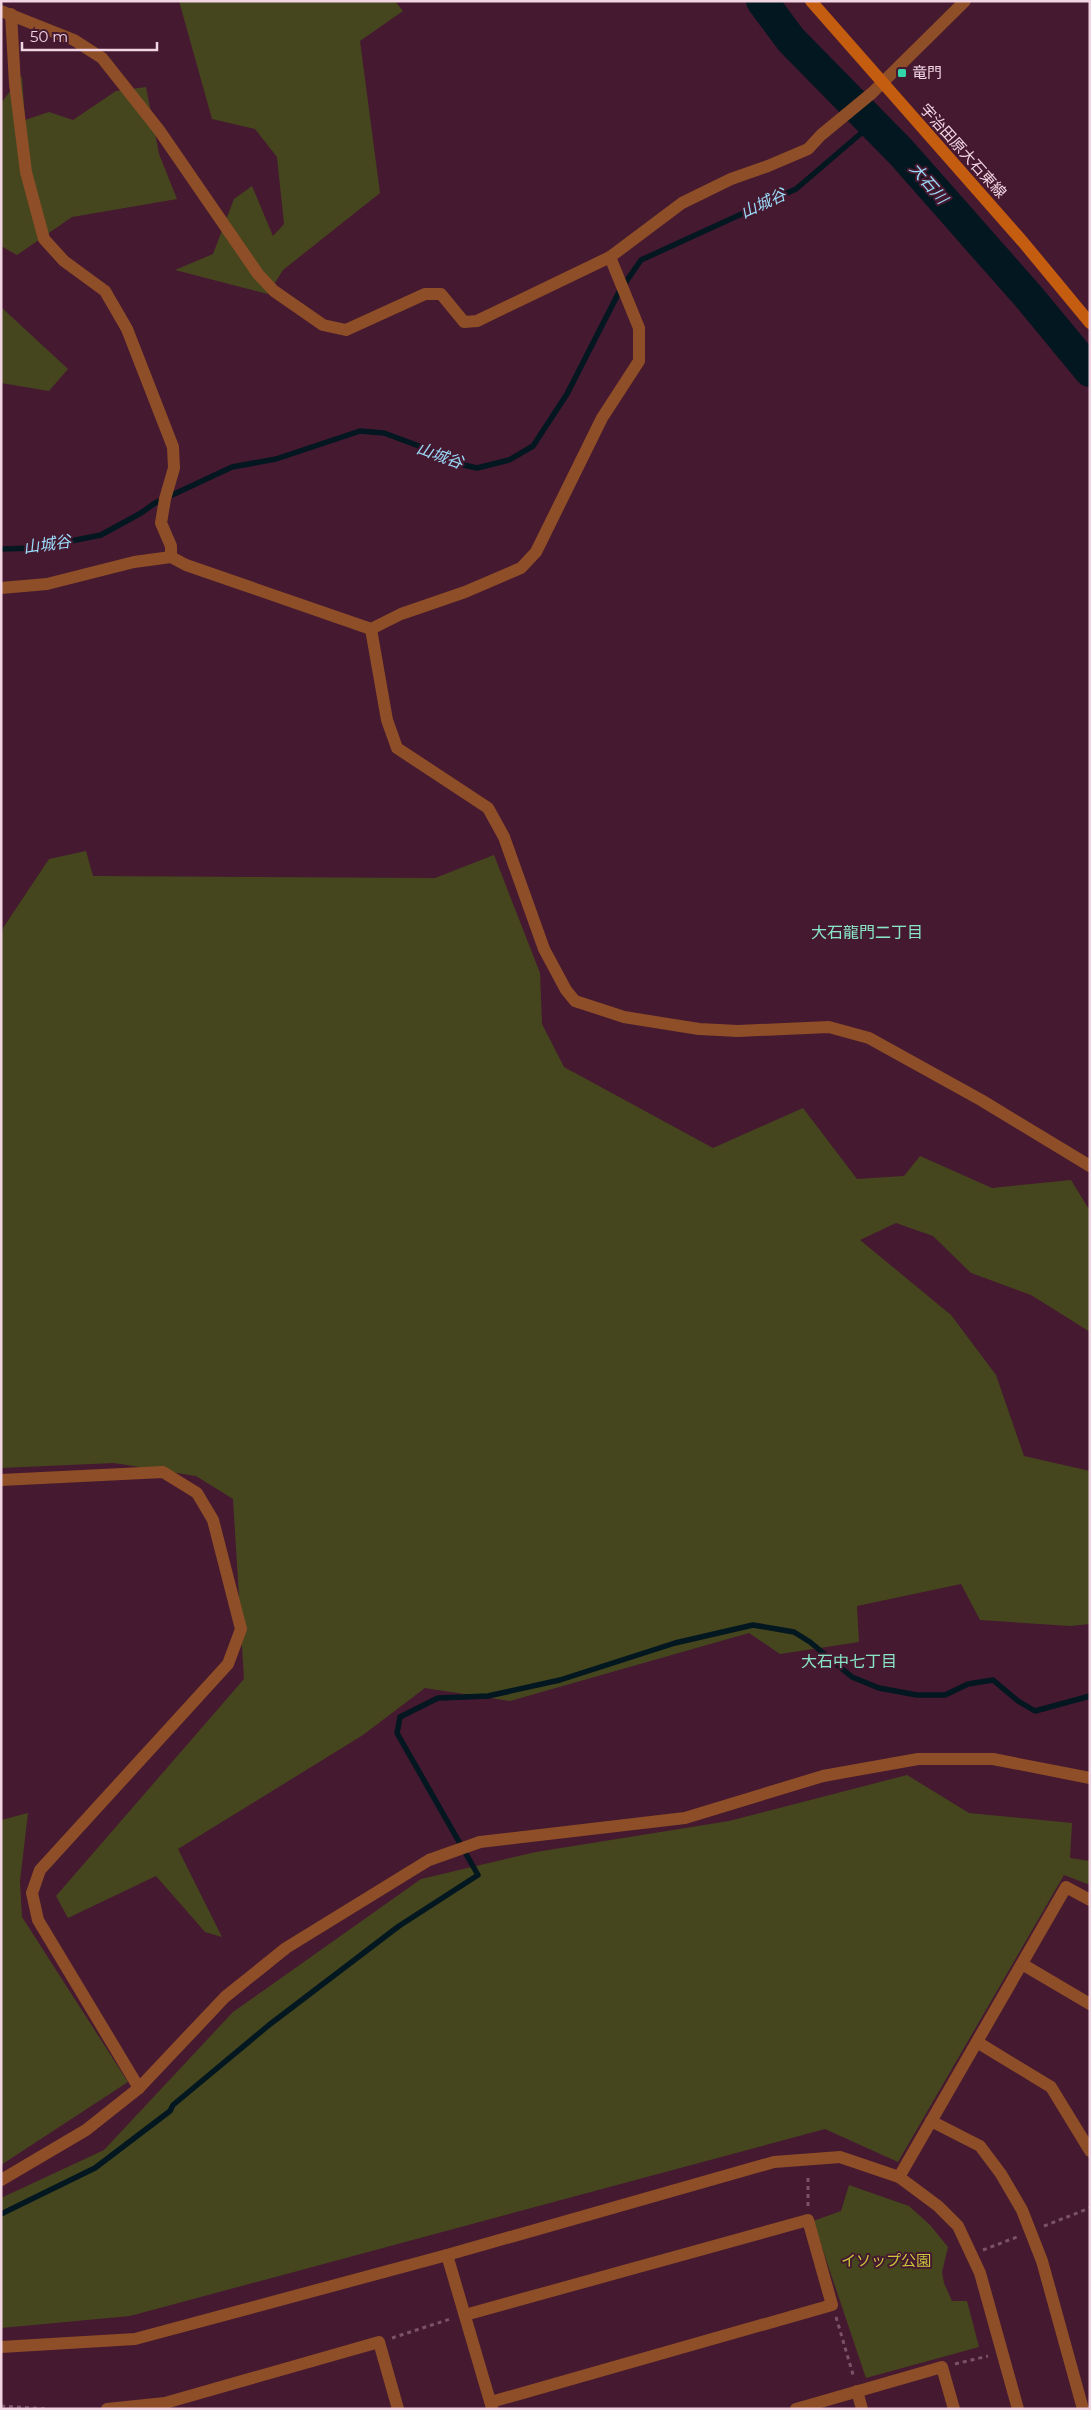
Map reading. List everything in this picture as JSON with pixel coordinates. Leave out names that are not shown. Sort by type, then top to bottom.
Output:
[{"type":"main road","name":"宇治田原大石東線","points":[[811,1],[881,83],[1023,242],[1090,323]]},
{"type":"street","points":[[171,558],[171,546],[161,522],[165,498],[174,468],[174,447],[127,329],[105,292],[64,261],[44,239],[26,172],[6,13],[74,40],[102,58],[159,130],[258,274],[274,292],[323,325],[346,330],[425,294],[441,294],[464,322],[477,321],[610,257],[682,203],[731,179],[808,149],[821,135],[872,93],[965,1]]},
{"type":"street","points":[[1,588],[47,584],[134,562],[171,558],[186,565],[371,629],[401,614],[465,592],[521,568],[536,552],[602,418],[639,361],[639,328],[610,257]]},
{"type":"street","points":[[371,629],[387,720],[397,748],[488,808],[504,837],[544,949],[566,990],[575,1001],[624,1017],[699,1029],[738,1031],[830,1027],[869,1038],[981,1100],[1090,1166]]},
{"type":"street","points":[[1,1480],[163,1472],[197,1492],[213,1520],[240,1629],[228,1664],[40,1870],[32,1893],[38,1920],[139,2088]]},
{"type":"street","points":[[1,2180],[86,2130],[139,2088],[224,1997],[286,1948],[429,1860],[480,1842],[685,1818],[823,1776],[918,1759],[993,1759],[1090,1778]]},
{"type":"street","points":[[899,2177],[1066,1887],[1090,1900]]},
{"type":"street","points":[[1022,1964],[1090,2004]]},
{"type":"street","points":[[977,2042],[1052,2086],[1090,2151]]},
{"type":"street","points":[[931,2121],[980,2146],[1001,2174],[1022,2210],[1042,2261],[1084,2409]]},
{"type":"street","points":[[1,2346],[135,2338],[447,2255],[774,2162],[840,2157],[899,2177],[938,2206],[958,2226],[980,2273],[1018,2409]]},
{"type":"street","points":[[447,2255],[492,2406],[832,2305],[808,2220],[465,2315]]},
{"type":"street","points":[[107,2409],[165,2403],[379,2342],[398,2409]]},
{"type":"street","points":[[796,2409],[942,2367],[954,2409]]},
{"type":"street","points":[[858,2391],[862,2409]]},
{"type":"path","points":[[808,2159],[808,2220]]},
{"type":"path","points":[[832,2305],[858,2391]]},
{"type":"path","points":[[379,2342],[465,2315]]},
{"type":"path","points":[[942,2367],[1002,2352]]},
{"type":"path","points":[[1,2406],[49,2409]]},
{"type":"green space","points":[[179,1],[395,1],[403,11],[360,41],[380,193],[283,270],[268,294],[175,270],[213,254],[234,199],[252,186],[273,236],[284,224],[277,157],[255,129],[212,119]]},
{"type":"green space","points":[[22,76],[25,120],[49,112],[73,120],[116,91],[146,87],[159,154],[177,199],[72,217],[17,255],[1,246],[1,103]]},
{"type":"green space","points":[[1,307],[68,369],[49,391],[1,383]]},
{"type":"green space","points":[[86,851],[93,876],[435,878],[494,855],[540,973],[542,1024],[564,1067],[713,1148],[803,1108],[857,1179],[904,1176],[920,1156],[992,1188],[1071,1180],[1090,1211],[1090,1332],[1031,1295],[971,1273],[933,1236],[896,1223],[860,1240],[951,1315],[996,1375],[1024,1456],[1090,1471],[1090,1624],[1070,1626],[980,1620],[961,1584],[857,1606],[859,1642],[780,1654],[749,1633],[510,1701],[425,1688],[363,1735],[178,1849],[222,1937],[205,1932],[156,1876],[68,1918],[56,1896],[244,1679],[233,1499],[196,1476],[114,1463],[1,1468],[1,938],[3,928],[49,859]]},
{"type":"green space","points":[[907,1775],[969,1813],[1072,1823],[1070,1858],[1090,1861],[1090,1885],[1064,1875],[898,2162],[825,2129],[130,2316],[1,2328],[1,2198],[104,2150],[233,2012],[421,1879],[536,1852],[729,1821]]},
{"type":"green space","points":[[28,1813],[20,1881],[22,1917],[128,2082],[1,2165],[1,1820]]},
{"type":"green space","name":"イソップ公園","points":[[849,2185],[909,2206],[930,2225],[948,2247],[942,2272],[944,2283],[952,2301],[967,2301],[979,2347],[866,2378],[813,2221],[841,2211]]},
{"type":"waterway","name":"大石川","points":[[762,1],[791,40],[901,152],[1028,296],[1090,371]]},
{"type":"waterway","name":"山城谷","points":[[1,549],[36,548],[101,535],[155,503],[232,467],[276,459],[360,431],[384,433],[427,449],[459,464],[477,468],[509,460],[533,446],[567,394],[619,292],[641,260],[796,189],[873,123]]},
{"type":"waterway","points":[[1,2214],[95,2168],[170,2111],[173,2105],[269,2025],[399,1926],[478,1875],[397,1733],[400,1717],[438,1698],[488,1696],[560,1680],[675,1643],[753,1625],[794,1632],[810,1642],[852,1677],[879,1688],[917,1695],[945,1695],[968,1684],[993,1680],[1018,1701],[1035,1711],[1090,1696]]},
{"type":"place","name":"竜門","points":[[902,73]]},
{"type":"district","name":"大石龍門二丁目","points":[[867,932]]},
{"type":"district","name":"大石中七丁目","points":[[849,1661]]}]
